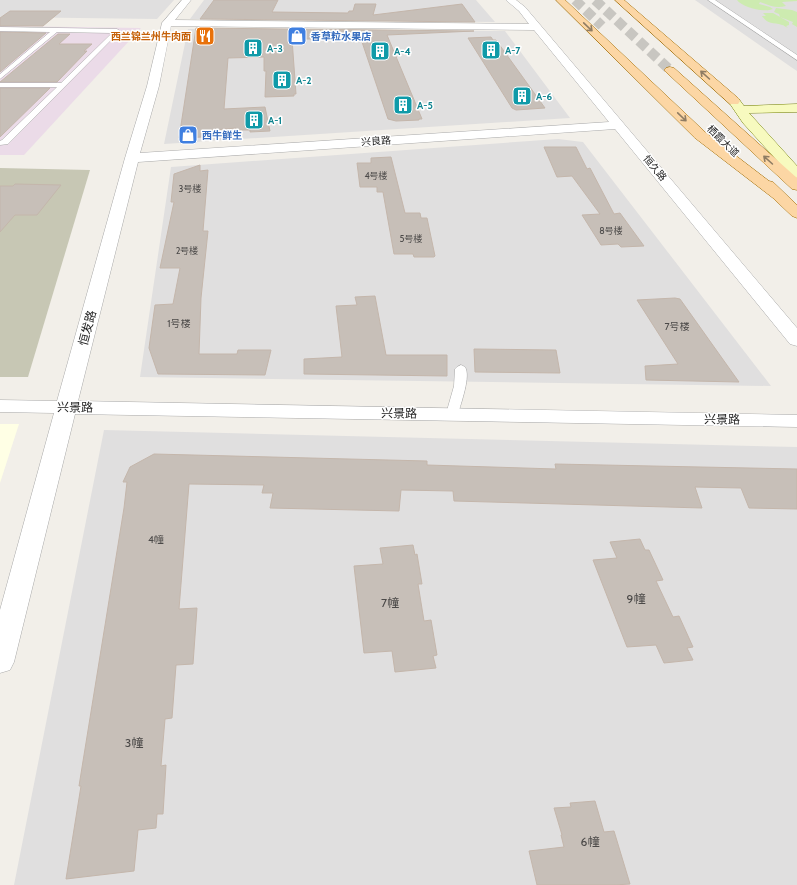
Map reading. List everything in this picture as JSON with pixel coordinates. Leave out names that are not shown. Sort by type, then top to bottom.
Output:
[{"type":"main road","points":[[560,0],[700,135],[778,195]]},
{"type":"main road","points":[[619,0],[741,110]]},
{"type":"main road","points":[[707,63],[722,81],[741,110]]},
{"type":"main road","name":"栖霞大道","points":[[648,70],[797,213]]},
{"type":"main road","name":"栖霞大道","points":[[670,70],[720,113],[755,149],[797,186]]},
{"type":"street","name":"恒发路","points":[[0,662],[132,158],[153,86],[167,22],[187,0]]},
{"type":"street","name":"恒久路","points":[[510,0],[522,9],[797,340]]},
{"type":"street","points":[[167,22],[537,27]]},
{"type":"street","points":[[741,110],[797,108]]},
{"type":"street","points":[[741,110],[797,116]]},
{"type":"street","points":[[741,110],[797,174]]},
{"type":"street","name":"兴良路","points":[[132,158],[619,124]]},
{"type":"street","name":"兴景路","points":[[0,406],[797,421]]},
{"type":"lane","points":[[711,0],[797,58]]},
{"type":"lane","points":[[0,29],[117,31],[4,142],[0,143]]},
{"type":"lane","points":[[0,77],[55,30]]},
{"type":"lane","points":[[0,85],[62,85]]},
{"type":"lane","points":[[452,414],[460,386],[461,369]]},
{"type":"shaded area","points":[[0,0],[174,0],[157,19],[0,17]]},
{"type":"shaded area","points":[[204,0],[476,0],[495,22],[190,19]]},
{"type":"shaded area","points":[[695,0],[797,0],[797,71],[791,67]]},
{"type":"shaded area","points":[[0,26],[141,28],[24,155],[0,155]]},
{"type":"shaded area","points":[[188,29],[505,31],[570,118],[164,144]]},
{"type":"shaded area","points":[[558,139],[583,142],[771,386],[140,377],[171,167]]},
{"type":"shaded area","points":[[0,168],[90,170],[28,377],[0,377]]},
{"type":"shaded area","points":[[0,424],[19,424],[0,483]]},
{"type":"shaded area","points":[[104,430],[797,447],[797,885],[14,885]]},
{"type":"green space","points":[[737,0],[797,1],[782,2],[786,6],[779,7],[760,2],[759,4],[773,9],[759,10],[743,5]]},
{"type":"green space","points":[[776,8],[797,12],[797,27],[792,24],[793,22],[780,17],[779,14],[774,12]]},
{"type":"green space","points":[[763,13],[773,13],[789,22],[789,25],[786,26],[788,28],[783,25],[766,21],[762,16],[766,16]]},
{"type":"building","points":[[214,0],[278,0],[272,12],[348,13],[349,11],[353,11],[355,4],[376,4],[373,15],[462,4],[475,22],[200,19]]},
{"type":"building","points":[[10,11],[61,11],[43,26],[0,26],[0,18]]},
{"type":"building","points":[[196,28],[474,31],[387,35],[422,119],[396,121],[388,119],[361,39],[292,39],[296,94],[294,94],[294,96],[265,97],[266,71],[264,71],[264,57],[228,58],[224,109],[265,107],[270,131],[250,132],[250,130],[237,130],[236,128],[204,131],[203,137],[179,138]]},
{"type":"building","points":[[0,32],[46,33],[0,72]]},
{"type":"building","points":[[58,34],[70,34],[59,44],[92,44],[57,82],[0,82]]},
{"type":"building","points":[[491,37],[493,40],[496,40],[545,108],[516,110],[512,108],[468,38]]},
{"type":"building","points":[[0,88],[50,88],[0,137]]},
{"type":"building","points":[[544,147],[576,147],[587,169],[590,168],[614,214],[620,213],[644,246],[621,247],[618,244],[601,245],[582,215],[600,214],[572,176],[557,177]]},
{"type":"building","points":[[391,157],[405,213],[420,213],[421,218],[427,218],[434,257],[414,257],[413,254],[394,254],[383,192],[377,192],[377,187],[360,187],[357,163],[371,163],[371,158]]},
{"type":"building","points":[[200,165],[200,171],[208,170],[203,231],[208,231],[201,298],[199,354],[237,354],[238,350],[271,350],[265,375],[158,374],[149,348],[155,305],[173,304],[180,268],[160,268],[174,202],[171,202],[174,174]]},
{"type":"building","points":[[15,184],[61,185],[37,215],[15,215],[0,232],[0,186],[13,186]]},
{"type":"building","points":[[375,296],[386,355],[447,355],[447,376],[304,374],[304,359],[342,357],[336,306],[357,305],[355,297]]},
{"type":"building","points":[[680,299],[739,382],[646,380],[645,366],[678,364],[637,300]]},
{"type":"building","points":[[474,349],[556,350],[560,373],[475,372]]},
{"type":"building","points":[[154,454],[427,461],[427,465],[556,469],[555,464],[797,469],[797,509],[749,508],[741,488],[695,487],[702,508],[454,501],[453,491],[401,490],[399,511],[270,508],[273,493],[262,493],[264,485],[189,484],[179,609],[197,608],[193,664],[176,665],[172,718],[165,719],[161,766],[166,765],[163,814],[157,814],[156,828],[138,830],[134,871],[66,879],[81,786],[79,786],[124,508],[127,482],[123,482],[130,467]]},
{"type":"building","points":[[640,539],[645,550],[649,550],[663,580],[656,581],[673,617],[679,616],[693,647],[687,648],[693,660],[664,663],[656,645],[627,647],[593,560],[617,558],[610,542]]},
{"type":"building","points":[[413,545],[415,555],[417,554],[422,584],[418,584],[424,621],[431,620],[437,655],[433,656],[436,668],[395,672],[392,651],[364,653],[354,566],[383,564],[380,548]]},
{"type":"building","points":[[595,801],[604,832],[614,831],[630,884],[537,885],[529,851],[564,847],[554,808],[571,807],[570,803]]},
{"type":"tunnel","points":[[575,0],[602,26]]},
{"type":"tunnel","points":[[595,0],[670,70]]},
{"type":"place","name":"西兰锦兰州牛肉面","points":[[205,36]]},
{"type":"place","name":"香草粒水果店","points":[[297,36]]},
{"type":"place","name":"A-3","points":[[253,48]]},
{"type":"place","name":"A-7","points":[[491,50]]},
{"type":"place","name":"A-4","points":[[380,51]]},
{"type":"place","name":"A-2","points":[[282,80]]},
{"type":"place","name":"A-6","points":[[522,96]]},
{"type":"place","name":"A-5","points":[[403,105]]},
{"type":"place","name":"A-1","points":[[254,120]]},
{"type":"place","name":"西牛鲜生","points":[[188,135]]}]
